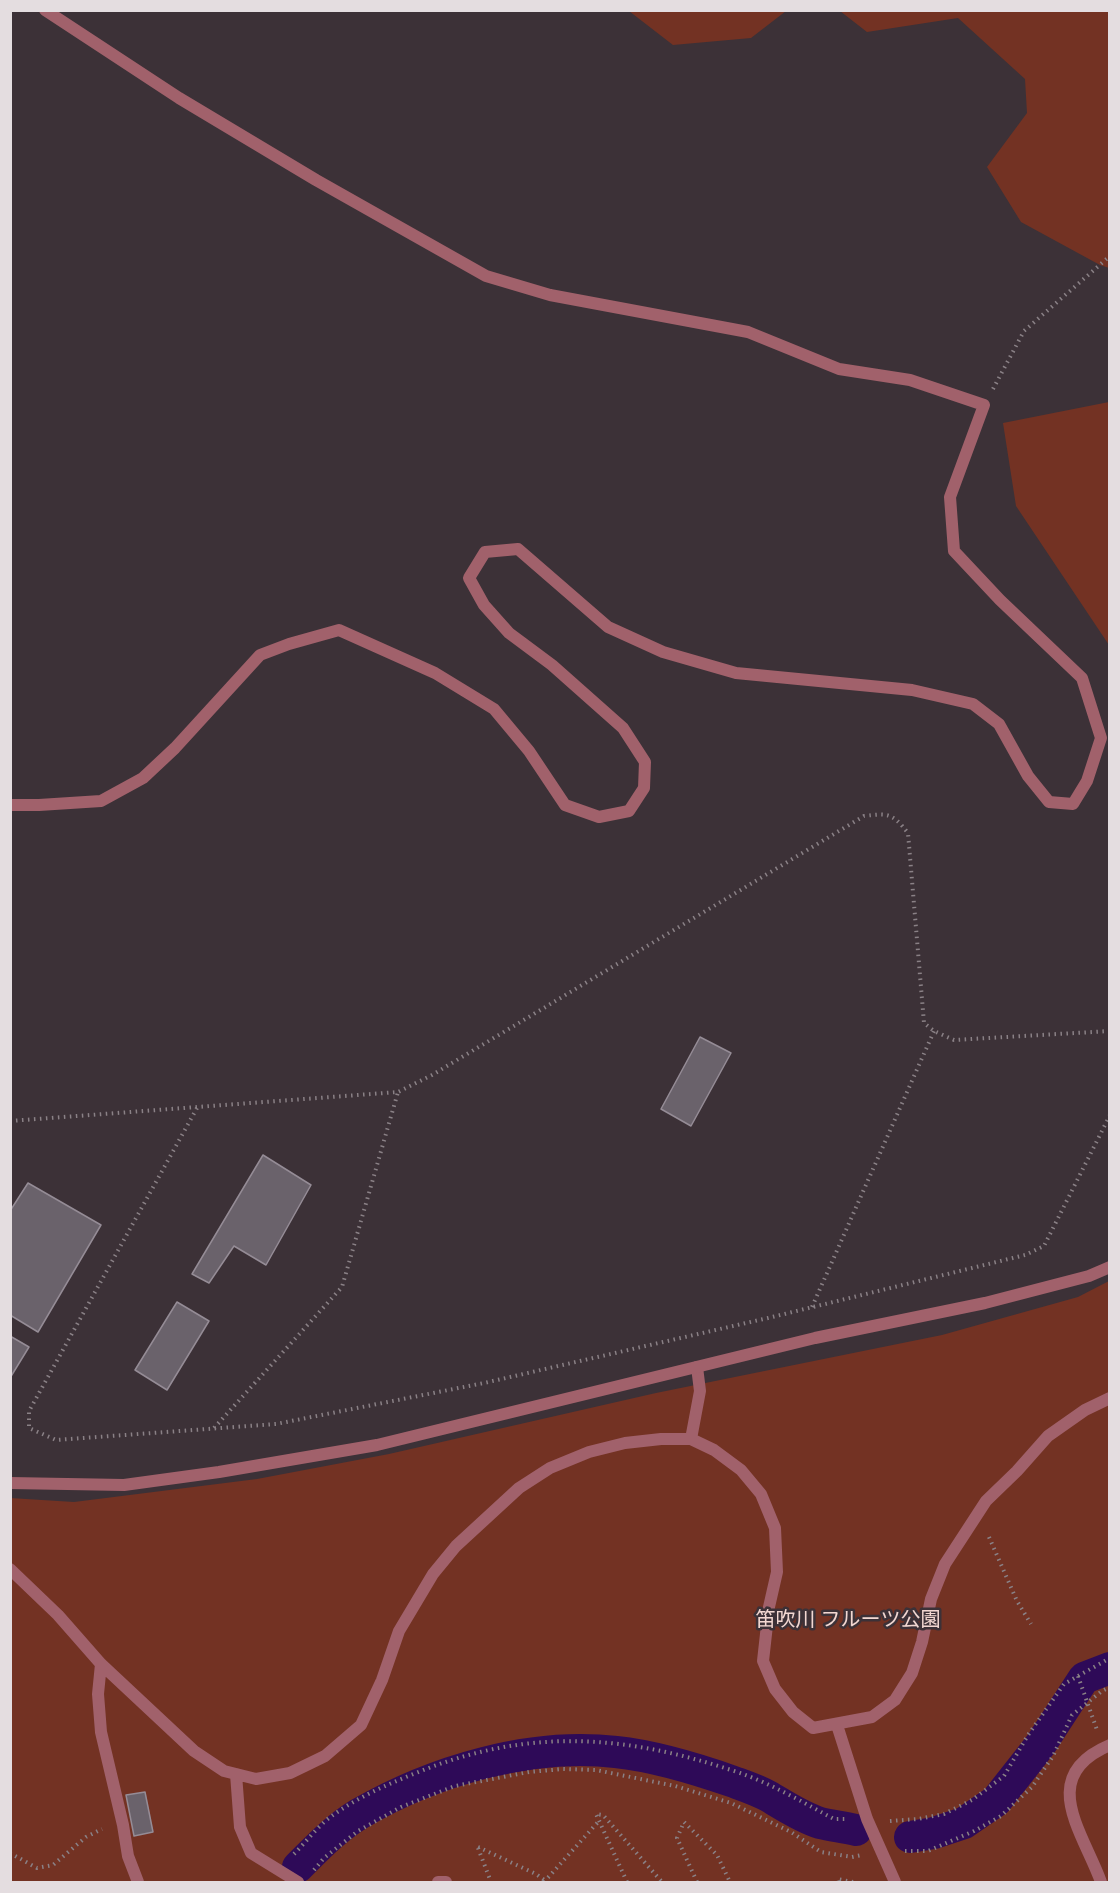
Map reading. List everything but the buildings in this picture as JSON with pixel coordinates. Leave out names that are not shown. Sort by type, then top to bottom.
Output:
[{"type":"street","points":[[10,805],[39,806],[101,801],[143,778],[175,748],[260,655],[339,630],[435,673],[494,709],[529,751],[565,805],[599,817],[628,811],[645,788],[645,762],[623,728],[552,665],[509,633],[484,605],[469,578],[485,552],[518,549],[609,627],[663,652],[736,673],[912,690],[973,704],[999,724],[1028,776],[1049,802],[1073,804],[1087,782],[1101,738],[1082,678],[1000,600],[954,551],[950,497],[984,405],[910,380],[839,369],[748,332],[550,295],[486,276],[316,180],[179,98],[45,10]]},
{"type":"street","points":[[10,1483],[124,1485],[377,1445],[815,1338],[985,1303],[1089,1276],[1110,1267]]},
{"type":"street","points":[[691,1440],[700,1391],[697,1367]]},
{"type":"street","points":[[10,1569],[58,1615],[101,1664],[194,1751],[224,1771],[256,1779],[290,1773],[325,1756],[361,1725],[382,1680],[399,1631],[434,1574],[456,1546],[519,1488],[550,1468],[589,1452],[625,1443],[661,1439],[691,1440],[714,1450],[741,1470],[761,1494],[775,1528],[777,1572],[769,1607],[763,1661],[775,1689],[793,1712],[813,1728],[837,1725],[872,1717],[895,1700],[912,1673],[922,1642],[931,1599],[945,1564],[986,1501],[1048,1436],[1085,1410],[1110,1398]]},
{"type":"street","points":[[101,1664],[98,1694],[101,1732],[129,1856],[138,1882]]},
{"type":"street","points":[[837,1725],[867,1819],[895,1882]]},
{"type":"street","points":[[1101,1882],[1080,1836],[1068,1802],[1074,1773],[1086,1758],[1107,1746]]},
{"type":"street","points":[[236,1774],[240,1827],[251,1853],[298,1882]]},
{"type":"street","points":[[438,1882],[446,1882]]},
{"type":"path","points":[[984,405],[1024,331],[1110,256]]},
{"type":"path","points":[[10,1121],[398,1092],[432,1075],[864,816],[886,814],[899,821],[908,833],[924,1023],[934,1031],[954,1040],[1110,1031]]},
{"type":"path","points":[[811,1308],[934,1031]]},
{"type":"path","points":[[213,1429],[342,1287],[398,1092]]},
{"type":"path","points":[[197,1108],[29,1411],[29,1428],[56,1440],[276,1424],[484,1383],[811,1308],[1025,1255],[1044,1246],[1110,1115]]},
{"type":"path","points":[[980,1510],[1017,1601],[1031,1624]]},
{"type":"path","points":[[279,1870],[334,1814],[382,1786],[444,1762],[506,1745],[599,1741],[642,1746],[741,1774],[834,1819],[895,1821],[944,1814],[972,1800],[1004,1776],[1028,1735],[1064,1684],[1110,1658]]},
{"type":"path","points":[[1078,1676],[1086,1703],[1107,1746]]},
{"type":"path","points":[[311,1874],[324,1858],[358,1831],[401,1807],[455,1786],[529,1772],[563,1769],[596,1770],[647,1780],[731,1803],[791,1832],[821,1852],[852,1857],[879,1850],[928,1851],[974,1831],[1001,1816],[1032,1787],[1053,1756],[1072,1715],[1110,1687]]},
{"type":"path","points":[[627,1882],[596,1814],[603,1815],[662,1882]]},
{"type":"path","points":[[491,1882],[478,1847],[536,1874],[546,1882],[599,1821]]},
{"type":"path","points":[[697,1882],[677,1838],[684,1822],[717,1855],[730,1882]]},
{"type":"path","points":[[10,1852],[37,1868],[53,1865],[86,1837],[103,1829],[123,1825]]},
{"type":"path","points":[[837,1882],[837,1879],[853,1882]]},
{"type":"green space","points":[[629,11],[786,11],[751,38],[673,45]]},
{"type":"green space","points":[[840,11],[1109,11],[1109,268],[1021,222],[987,167],[1027,113],[1025,79],[958,18],[867,32]]},
{"type":"green space","points":[[1110,402],[1109,645],[1016,506],[1003,423]]},
{"type":"green space","name":"笛吹川 フルーツ公園","points":[[1109,1281],[1109,1882],[11,1882],[10,1498],[74,1502],[257,1479],[389,1454],[656,1393],[942,1335],[1078,1297]]},
{"type":"waterway","points":[[910,1837],[934,1833],[964,1823],[996,1801],[1041,1744],[1084,1678],[1110,1668]]},
{"type":"waterway","points":[[298,1867],[327,1839],[359,1814],[418,1785],[483,1763],[550,1751],[616,1752],[676,1764],[755,1790],[813,1821],[856,1830]]}]
